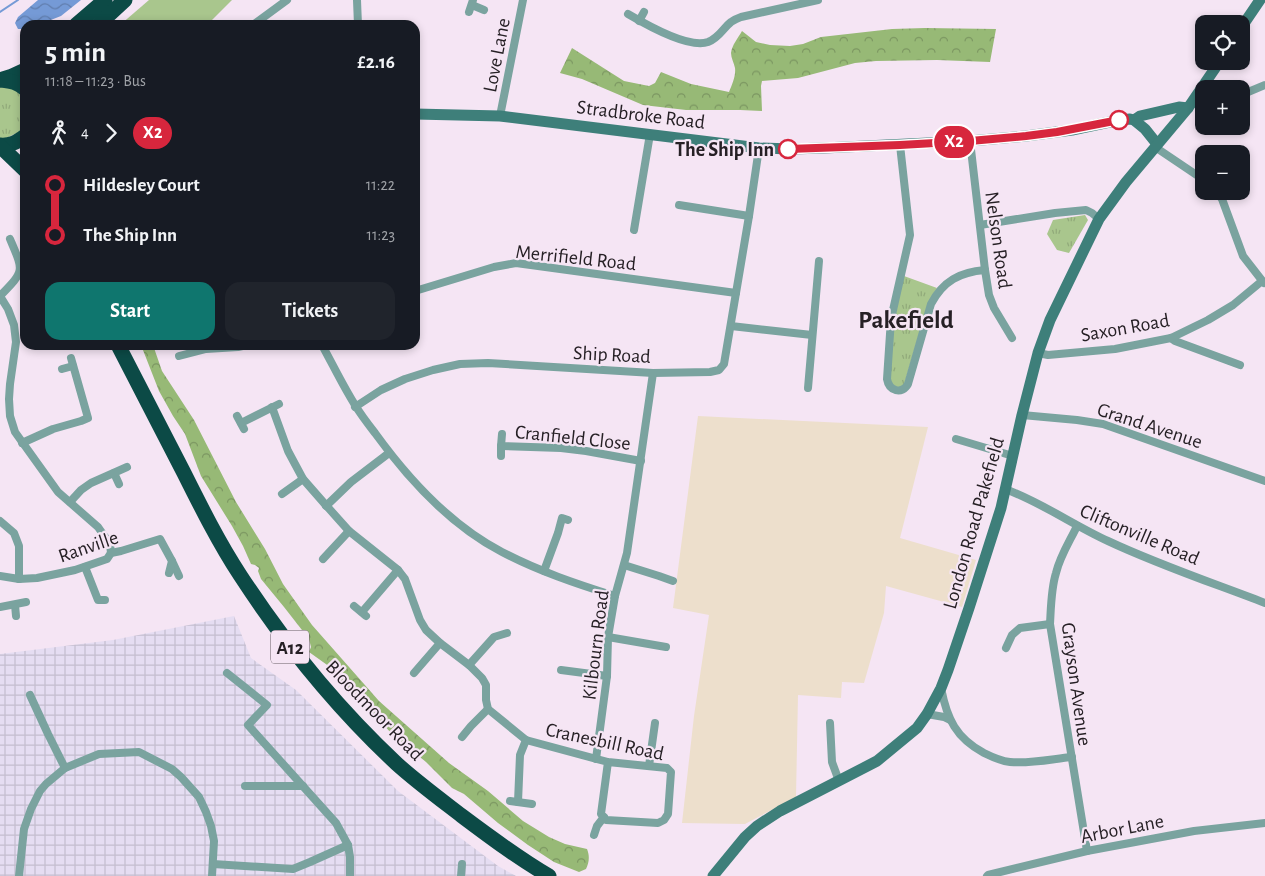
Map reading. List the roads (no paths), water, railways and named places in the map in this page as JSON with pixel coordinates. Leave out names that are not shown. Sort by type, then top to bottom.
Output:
[{"type":"highway","points":[[82,20],[105,0]]},
{"type":"highway","points":[[103,20],[125,0]]},
{"type":"highway","points":[[1,80],[20,72]]},
{"type":"highway","points":[[1,80],[20,85]]},
{"type":"highway","points":[[0,145],[14,143],[20,140]]},
{"type":"highway","points":[[0,145],[20,165]]},
{"type":"highway","name":"Bloodmoor Road","points":[[121,350],[228,555],[264,611],[314,676],[348,715],[398,764],[440,800],[495,841],[549,876]]},
{"type":"main road","points":[[1250,15],[1260,0]]},
{"type":"main road","name":"London Road Pakefield","points":[[713,876],[745,837],[757,826],[877,761],[916,728],[927,714],[941,688],[998,516],[1038,353],[1050,320],[1099,219],[1126,182],[1190,105],[1214,70]]},
{"type":"main road","name":"Stradbroke Road","points":[[420,114],[500,116],[759,148],[791,149],[900,145],[1026,136],[1072,130],[1119,120],[1134,120],[1140,116],[1190,105]]},
{"type":"main road","points":[[1134,120],[1145,129],[1156,145]]},
{"type":"street","points":[[260,20],[287,0]]},
{"type":"street","points":[[357,0],[358,20]]},
{"type":"street","name":"Love Lane","points":[[500,116],[523,0]]},
{"type":"street","points":[[628,14],[683,41],[696,43],[707,42],[720,35],[731,22],[741,16],[818,0]]},
{"type":"street","points":[[472,6],[484,10]]},
{"type":"street","points":[[639,21],[644,12]]},
{"type":"street","points":[[1250,91],[1265,85]]},
{"type":"street","points":[[1190,105],[1195,106]]},
{"type":"street","points":[[634,230],[650,134]]},
{"type":"street","name":"Nelson Road","points":[[970,141],[989,295],[994,308],[1012,338]]},
{"type":"street","points":[[900,145],[910,235],[890,328],[888,384],[891,387],[895,390],[902,390],[908,384],[930,304],[935,295],[958,276],[972,271],[985,270]]},
{"type":"street","points":[[1156,145],[1195,173]]},
{"type":"street","name":"Ship Road","points":[[356,407],[381,390],[405,379],[460,364],[488,363],[653,373],[710,372],[719,370],[724,364],[731,326],[759,148]]},
{"type":"street","points":[[1222,200],[1243,256],[1263,283]]},
{"type":"street","points":[[679,205],[749,216]]},
{"type":"street","points":[[980,225],[1086,210],[1099,219]]},
{"type":"street","points":[[10,238],[10,249],[20,262],[20,270],[17,278],[0,296],[8,309],[14,325],[16,342],[10,384],[10,416],[15,432],[58,492],[98,527],[110,544],[111,553]]},
{"type":"street","points":[[808,388],[819,261]]},
{"type":"street","name":"Merrifield Road","points":[[420,289],[494,267],[516,263],[736,293]]},
{"type":"street","name":"Saxon Road","points":[[1038,353],[1048,355],[1115,349],[1171,338],[1233,306],[1263,283]]},
{"type":"street","points":[[731,326],[812,336]]},
{"type":"street","points":[[1171,338],[1240,365]]},
{"type":"street","points":[[182,357],[203,350]]},
{"type":"street","points":[[325,350],[356,407],[389,453],[428,497],[468,531],[501,552],[577,584],[615,596]]},
{"type":"street","points":[[22,443],[53,429],[91,417],[72,362],[62,369]]},
{"type":"street","name":"Kilbourn Road","points":[[596,759],[607,676],[608,637],[615,596],[624,565],[653,373]]},
{"type":"street","points":[[0,398],[10,399]]},
{"type":"street","points":[[241,423],[276,406],[288,451],[304,479],[349,531],[398,570],[405,579],[420,620],[426,630],[482,678],[486,684],[488,709],[462,737]]},
{"type":"street","name":"Grand Avenue","points":[[1022,415],[1103,424],[1264,478]]},
{"type":"street","name":"Cranfield Close","points":[[501,456],[502,434]]},
{"type":"street","points":[[956,438],[1013,456]]},
{"type":"street","name":"Cranfield Close","points":[[501,446],[561,448],[641,462]]},
{"type":"street","points":[[326,506],[350,482],[389,453]]},
{"type":"street","points":[[70,502],[81,490],[91,483],[126,468]]},
{"type":"street","points":[[114,473],[119,484]]},
{"type":"street","points":[[281,493],[304,479]]},
{"type":"street","name":"Cliftonville Road","points":[[1005,489],[1134,553],[1265,603]]},
{"type":"street","points":[[544,571],[565,519],[552,516]]},
{"type":"street","points":[[1,524],[14,533],[19,546],[19,579]]},
{"type":"street","name":"Grayson Avenue","points":[[1077,526],[1056,573],[1052,593],[1050,624],[1087,851]]},
{"type":"street","points":[[323,559],[349,531]]},
{"type":"street","name":"Ranville","points":[[0,576],[19,579],[37,578],[85,567],[107,559],[111,553],[160,539],[179,576]]},
{"type":"street","points":[[168,573],[172,561]]},
{"type":"street","name":"Kilbourn Road","points":[[624,565],[673,581]]},
{"type":"street","points":[[85,567],[102,600],[93,607]]},
{"type":"street","points":[[354,606],[364,614],[398,570]]},
{"type":"street","points":[[0,608],[26,602]]},
{"type":"street","points":[[14,605],[16,616]]},
{"type":"street","points":[[1006,648],[1012,635],[1020,628],[1050,624]]},
{"type":"street","points":[[468,665],[494,637],[507,633]]},
{"type":"street","points":[[608,637],[666,647]]},
{"type":"street","points":[[414,672],[440,643]]},
{"type":"street","points":[[561,670],[607,676]]},
{"type":"street","points":[[227,673],[267,704],[248,725],[336,824],[348,845],[350,876]]},
{"type":"street","points":[[941,688],[950,720],[957,732],[977,749],[992,757],[1008,762],[1072,757]]},
{"type":"street","points":[[30,695],[65,768]]},
{"type":"street","name":"Cranesbill Road","points":[[488,709],[526,740],[608,762],[667,768],[671,772],[668,814],[664,820],[658,823],[606,820],[604,817]]},
{"type":"street","points":[[927,714],[950,720]]},
{"type":"street","points":[[649,766],[655,722]]},
{"type":"street","points":[[830,724],[832,762],[839,781]]},
{"type":"street","points":[[526,740],[520,755],[514,802],[532,804]]},
{"type":"street","points":[[19,876],[24,829],[31,809],[40,791],[46,784],[65,768],[99,754],[140,752],[172,770],[199,797],[211,826],[214,841],[212,876]]},
{"type":"street","points":[[594,835],[597,826],[604,817],[601,814],[608,762]]},
{"type":"street","points":[[245,786],[303,786]]},
{"type":"street","name":"Arbor Lane","points":[[987,875],[1087,851],[1194,831],[1265,823]]},
{"type":"street","points":[[212,864],[293,869],[348,845]]},
{"type":"street","points":[[461,876],[462,864]]},
{"type":"water","points":[[38,0],[81,0],[61,16],[51,20],[20,20],[20,29],[18,29],[15,23],[18,17]]},
{"type":"waterway","points":[[0,12],[18,0]]},
{"type":"place","name":"The Ship Inn","points":[[788,149]]},
{"type":"district","name":"Pakefield","points":[[906,319]]}]
